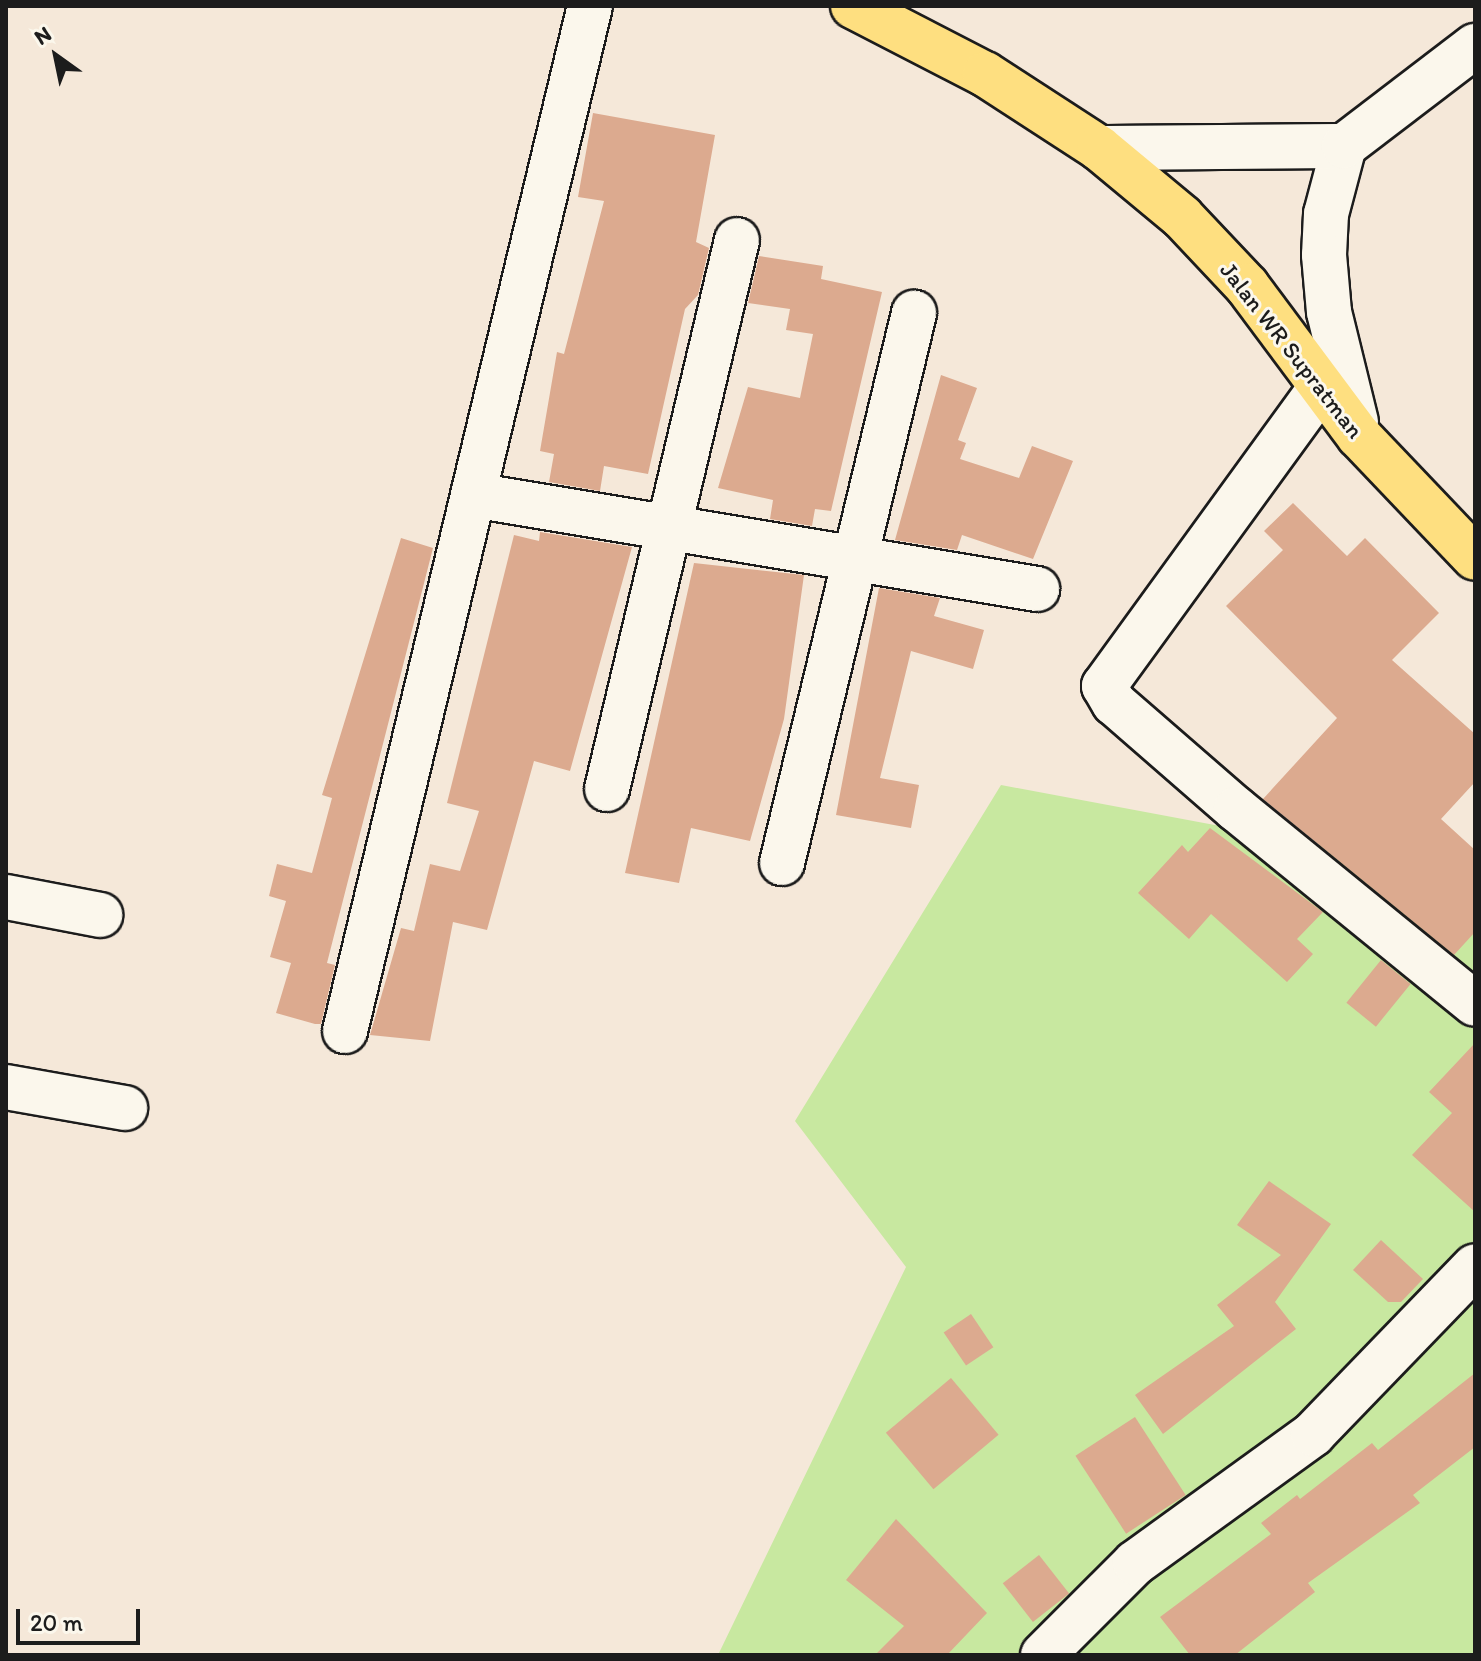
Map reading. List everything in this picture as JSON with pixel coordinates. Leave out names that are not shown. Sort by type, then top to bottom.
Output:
[{"type":"highway","name":"Jalan WR Supratman","points":[[853,6],[985,74],[1099,148],[1182,217],[1247,286],[1359,436],[1475,558]]},
{"type":"street","points":[[345,1031],[590,6]]},
{"type":"street","points":[[1099,148],[1344,146],[1475,46]]},
{"type":"street","points":[[1344,146],[1326,214],[1324,255],[1329,312],[1359,436]]},
{"type":"street","points":[[607,789],[737,240]]},
{"type":"street","points":[[782,863],[914,313]]},
{"type":"street","points":[[1322,386],[1104,686],[1114,703],[1214,790],[1475,1004]]},
{"type":"street","points":[[473,495],[1037,589]]},
{"type":"street","points":[[6,897],[100,915]]},
{"type":"street","points":[[6,1087],[125,1108]]},
{"type":"street","points":[[1043,1655],[1135,1563],[1313,1434],[1475,1266]]},
{"type":"green space","points":[[1001,785],[1418,863],[1475,895],[1475,1655],[718,1655],[906,1267],[795,1121]]},
{"type":"building","points":[[593,113],[715,135],[696,242],[709,248],[698,295],[685,309],[648,474],[604,466],[600,491],[549,482],[554,454],[540,451],[557,352],[564,354],[604,201],[578,197]]},
{"type":"building","points":[[759,256],[823,266],[821,279],[882,292],[831,511],[815,509],[812,526],[770,519],[773,500],[718,488],[748,387],[800,398],[813,334],[786,330],[790,309],[748,303]]},
{"type":"building","points":[[941,375],[977,388],[958,440],[966,443],[960,459],[1019,478],[1032,446],[1073,461],[1033,559],[962,535],[957,550],[895,540]]},
{"type":"building","points":[[1293,503],[1347,556],[1365,538],[1439,613],[1392,660],[1475,734],[1475,782],[1441,819],[1475,850],[1475,932],[1454,955],[1263,799],[1337,718],[1226,606],[1283,550],[1264,531]]},
{"type":"building","points":[[540,532],[632,547],[570,771],[534,761],[487,930],[453,922],[430,1041],[370,1035],[401,928],[414,931],[430,864],[460,871],[479,811],[447,803],[514,535],[539,541]]},
{"type":"building","points":[[401,538],[433,548],[327,963],[335,965],[321,1024],[315,1024],[276,1013],[291,963],[270,957],[286,901],[269,896],[277,864],[312,873],[332,798],[322,795]]},
{"type":"building","points":[[694,563],[804,575],[784,719],[750,841],[691,828],[679,883],[625,873]]},
{"type":"building","points":[[879,588],[940,598],[934,616],[984,630],[973,669],[911,651],[880,778],[919,785],[911,828],[836,815]]},
{"type":"building","points":[[1210,828],[1323,912],[1297,939],[1313,954],[1287,982],[1211,914],[1189,939],[1138,893],[1182,845],[1188,852]]},
{"type":"building","points":[[1381,960],[1411,984],[1376,1027],[1346,1003]]},
{"type":"building","points":[[1475,1043],[1475,1212],[1412,1155],[1452,1113],[1429,1092]]},
{"type":"building","points":[[1269,1181],[1331,1224],[1275,1302],[1296,1329],[1163,1434],[1135,1395],[1234,1326],[1217,1305],[1281,1255],[1237,1225]]},
{"type":"building","points":[[1381,1240],[1423,1279],[1401,1302],[1388,1302],[1353,1270]]},
{"type":"building","points":[[971,1314],[993,1347],[966,1366],[944,1332]]},
{"type":"building","points":[[1475,1373],[1475,1447],[1413,1495],[1420,1503],[1308,1583],[1315,1592],[1235,1655],[1190,1655],[1160,1617],[1271,1534],[1261,1523],[1297,1495],[1300,1499],[1372,1443],[1378,1450]]},
{"type":"building","points":[[951,1378],[999,1435],[933,1489],[886,1433]]},
{"type":"building","points":[[1135,1417],[1186,1495],[1126,1534],[1075,1456]]},
{"type":"building","points":[[896,1519],[987,1613],[947,1655],[875,1655],[904,1626],[846,1580]]},
{"type":"building","points":[[1039,1555],[1069,1594],[1033,1622],[1003,1583]]}]
